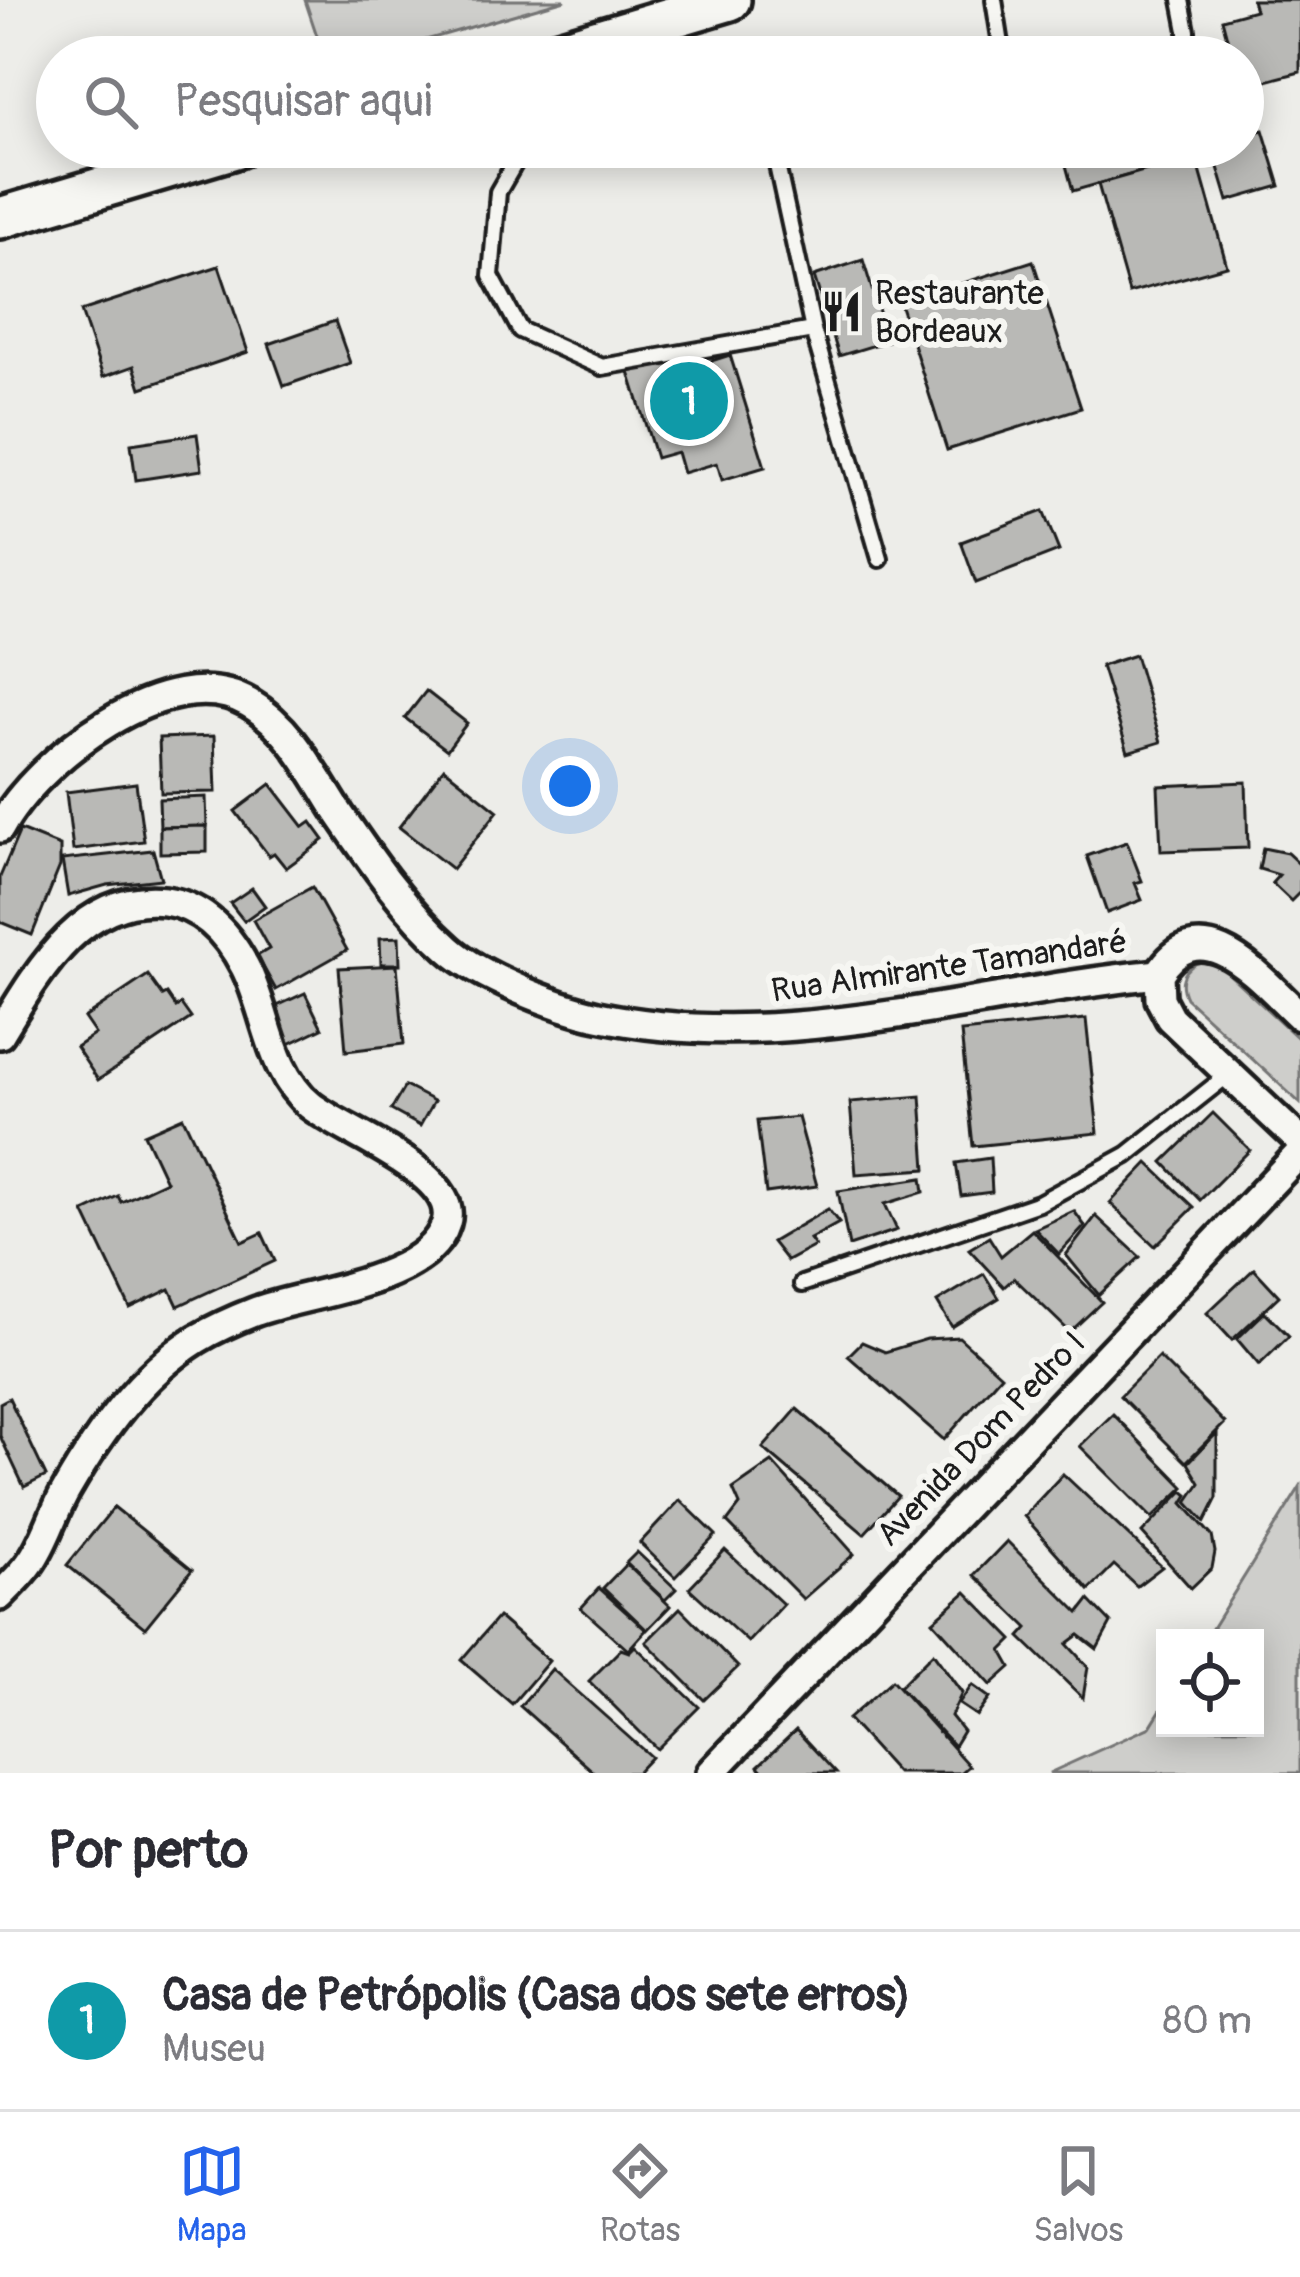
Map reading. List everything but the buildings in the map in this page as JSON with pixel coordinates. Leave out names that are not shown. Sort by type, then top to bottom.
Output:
[{"type":"main road","points":[[642,36],[730,0]]},
{"type":"main road","points":[[0,218],[168,168]]},
{"type":"street","name":"Rua Almirante Tamandaré","points":[[0,828],[62,755],[128,709],[208,692],[248,701],[299,748],[394,892],[452,952],[532,995],[598,1016],[687,1027],[804,1026],[1159,974]]},
{"type":"street","points":[[0,1034],[39,970],[83,924],[115,904],[140,898],[187,904],[223,932],[247,970],[262,1023],[297,1094],[322,1115],[427,1175],[443,1191],[448,1208],[446,1225],[435,1240],[382,1276],[332,1294],[256,1311],[198,1339],[158,1370],[112,1418],[65,1492],[32,1561],[0,1596]]},
{"type":"street","points":[[1300,1016],[1239,959],[1220,948],[1180,951],[1159,974],[1160,999],[1171,1018],[1300,1141]]},
{"type":"street","name":"Avenida Dom Pedro I","points":[[711,1773],[1300,1153]]},
{"type":"lane","points":[[994,0],[1000,36]]},
{"type":"lane","points":[[1180,0],[1187,36]]},
{"type":"lane","points":[[512,168],[499,192],[491,276],[520,330],[602,367],[813,330]]},
{"type":"lane","points":[[778,168],[813,330],[880,559]]},
{"type":"lane","points":[[802,1284],[1039,1203],[1127,1155],[1229,1074]]},
{"type":"shaded area","points":[[305,0],[565,0],[440,36],[317,36]]},
{"type":"shaded area","points":[[1210,961],[1300,1040],[1300,1103],[1186,998],[1182,984],[1186,972]]},
{"type":"shaded area","points":[[1300,1487],[1300,1773],[1049,1773],[1150,1727],[1156,1717],[1156,1737],[1264,1737],[1264,1629],[1212,1629]]},
{"type":"place","name":"Restaurante Bordeaux","points":[[841,311]]},
{"type":"place","name":"Casa de Petrópolis (Casa dos sete erros)","points":[[689,401]]}]
